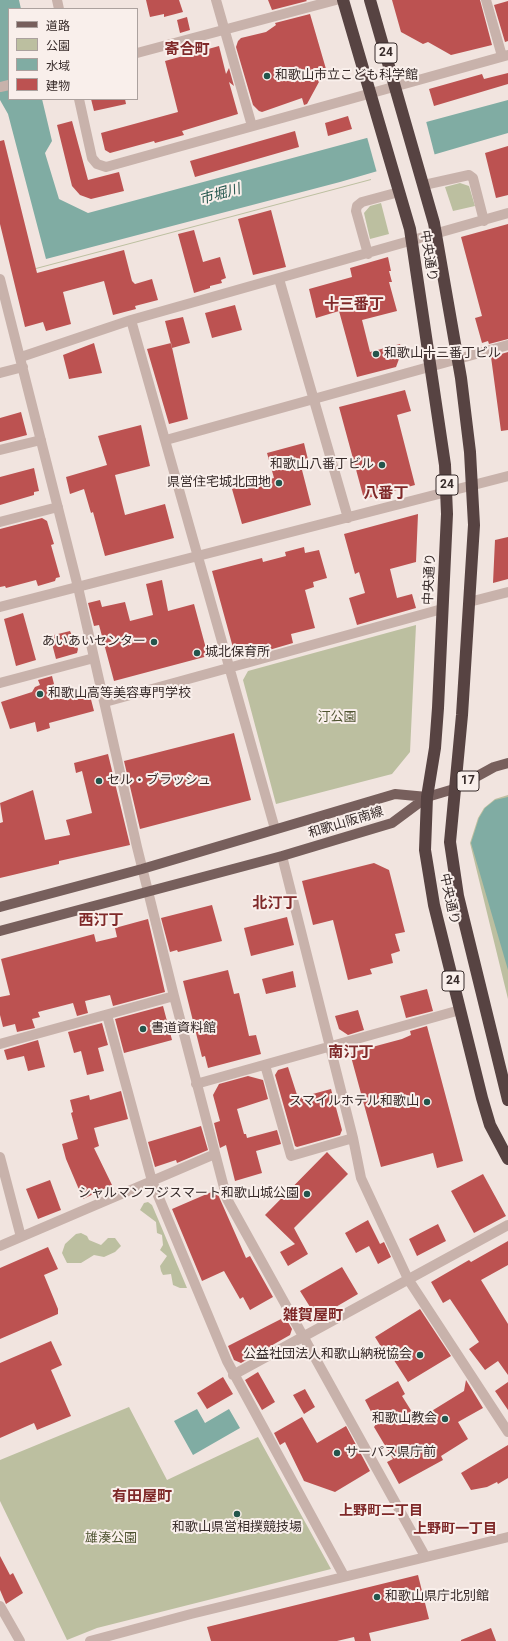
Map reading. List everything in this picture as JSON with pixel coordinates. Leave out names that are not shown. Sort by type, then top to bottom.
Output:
[{"type":"highway","name":"中央通り","points":[[343,0],[410,229],[442,435],[447,492],[435,748],[428,797],[425,850],[434,905],[482,1098],[490,1125],[508,1159]]},
{"type":"highway","name":"中央通り","points":[[370,0],[424,185],[436,235],[458,360],[473,486],[474,525],[462,715],[450,842],[458,896],[508,1100]]},
{"type":"main road","name":"17","points":[[428,797],[454,789],[494,767],[508,763]]},
{"type":"main road","name":"和歌山阪南線","points":[[0,907],[142,869],[395,794],[428,797]]},
{"type":"main road","name":"和歌山阪南線","points":[[0,931],[282,856],[392,823],[428,797]]},
{"type":"street","points":[[216,0],[252,126]]},
{"type":"street","points":[[138,53],[336,0]]},
{"type":"street","points":[[79,100],[92,158],[97,164],[106,166],[371,94],[505,55],[486,0]]},
{"type":"street","points":[[424,185],[469,175],[473,178],[484,221]]},
{"type":"street","points":[[368,254],[356,211],[357,206],[362,202],[399,192]]},
{"type":"street","points":[[0,373],[22,362],[132,320],[508,214]]},
{"type":"street","points":[[0,279],[2,298],[22,362],[78,587],[142,869],[149,891],[196,1084],[227,1199],[425,1556]]},
{"type":"street","points":[[279,279],[348,518]]},
{"type":"street","points":[[132,320],[275,829]]},
{"type":"street","points":[[166,440],[315,400],[508,345]]},
{"type":"street","points":[[0,450],[41,440]]},
{"type":"street","points":[[0,607],[508,476]]},
{"type":"street","points":[[0,522],[58,507]]},
{"type":"street","points":[[469,602],[508,592]]},
{"type":"street","points":[[105,702],[442,609]]},
{"type":"street","points":[[0,683],[94,658]]},
{"type":"street","points":[[282,856],[353,1138],[361,1178],[408,1279],[508,1432]]},
{"type":"street","points":[[0,1044],[174,996]]},
{"type":"street","points":[[196,1084],[460,1010]]},
{"type":"street","points":[[107,1015],[152,1181],[233,1375],[344,1576]]},
{"type":"street","points":[[265,1065],[291,1156],[353,1138]]},
{"type":"street","points":[[0,1246],[215,1154]]},
{"type":"street","points":[[0,1157],[21,1237]]},
{"type":"street","points":[[233,1375],[508,1225]]},
{"type":"street","points":[[90,1641],[344,1576],[508,1537]]},
{"type":"street","points":[[0,1606],[20,1641]]},
{"type":"green space","points":[[371,180],[36,269],[36,268]]},
{"type":"green space","points":[[460,183],[469,186],[475,206],[453,211],[445,187]]},
{"type":"green space","points":[[381,203],[389,234],[370,239],[364,213],[370,206]]},
{"type":"green space","name":"汀公園","points":[[416,625],[410,752],[392,774],[276,804],[243,680],[248,671]]},
{"type":"green space","points":[[508,795],[508,999],[470,843],[478,818],[484,808],[495,799]]},
{"type":"green space","points":[[148,1202],[152,1205],[187,1288],[180,1288],[173,1285],[171,1274],[163,1275],[161,1271],[160,1266],[167,1256],[160,1250],[163,1245],[162,1235],[157,1233],[156,1222],[140,1210],[144,1203]]},
{"type":"green space","points":[[81,1233],[87,1236],[89,1240],[101,1245],[108,1238],[115,1238],[121,1246],[115,1252],[104,1257],[94,1255],[81,1263],[67,1263],[62,1253],[65,1244],[76,1234]]},
{"type":"green space","name":"雄湊公園","points":[[129,1407],[167,1480],[258,1437],[331,1569],[97,1628],[67,1640],[0,1501],[0,1460]]},
{"type":"water","name":"市堀川","points":[[0,0],[19,0],[21,8],[8,8],[8,100],[42,100],[52,141],[45,153],[59,199],[88,213],[508,100],[508,133],[340,182],[46,259],[8,114],[0,100]]},
{"type":"water","points":[[508,797],[508,970],[471,843],[479,818],[485,808],[495,800]]},
{"type":"water","points":[[197,1409],[205,1423],[229,1409],[240,1428],[193,1455],[174,1421]]},
{"type":"pier","points":[[426,121],[435,156],[377,173],[367,137]]},
{"type":"building","points":[[146,0],[179,0],[183,12],[164,17],[164,14],[150,17]]},
{"type":"building","points":[[268,0],[306,0],[307,1],[272,10]]},
{"type":"building","points":[[392,0],[480,0],[492,45],[451,55],[428,42],[423,44],[401,32]]},
{"type":"building","points":[[508,1],[508,41],[505,42],[494,5]]},
{"type":"building","points":[[310,14],[326,69],[307,104],[304,105],[302,98],[262,112],[259,111],[253,105],[236,47],[238,41],[241,38],[266,32],[276,25],[275,23]]},
{"type":"building","points":[[187,17],[190,30],[180,33],[177,20]]},
{"type":"building","points":[[219,46],[226,74],[229,68],[234,86],[229,82],[238,114],[182,131],[184,135],[155,143],[154,141],[110,153],[105,150],[101,133],[178,112],[165,61]]},
{"type":"building","points":[[508,73],[508,84],[434,106],[429,89],[482,74],[484,79]]},
{"type":"building","points":[[91,100],[125,100],[126,104],[94,111]]},
{"type":"building","points":[[348,116],[352,129],[328,136],[325,123]]},
{"type":"building","points":[[72,121],[88,180],[119,172],[124,191],[91,199],[80,195],[72,186],[57,125]]},
{"type":"building","points":[[295,131],[299,147],[195,177],[190,161]]},
{"type":"building","points":[[4,140],[37,273],[124,250],[132,281],[135,284],[152,279],[158,300],[135,306],[136,309],[113,315],[104,281],[63,292],[71,324],[46,331],[43,322],[25,327],[0,224],[0,141]]},
{"type":"building","points":[[508,146],[508,195],[496,198],[485,153]]},
{"type":"building","points":[[271,210],[286,267],[253,275],[238,219]]},
{"type":"building","points":[[508,224],[508,339],[489,344],[488,341],[482,343],[475,318],[482,316],[461,237]]},
{"type":"building","points":[[194,230],[203,262],[220,257],[226,278],[221,280],[222,283],[210,286],[210,288],[194,293],[178,234]]},
{"type":"building","points":[[388,257],[391,271],[389,271],[392,282],[389,282],[397,311],[362,320],[370,352],[400,344],[402,351],[396,367],[357,377],[339,311],[316,318],[309,289],[352,277],[350,268]]},
{"type":"building","points":[[235,305],[242,330],[212,338],[205,313]]},
{"type":"building","points":[[183,317],[190,343],[172,348],[165,321]]},
{"type":"building","points":[[94,343],[102,373],[69,379],[63,355]]},
{"type":"building","points":[[171,343],[188,419],[169,424],[147,349]]},
{"type":"building","points":[[508,352],[508,430],[501,431],[491,357]]},
{"type":"building","points":[[405,390],[411,411],[397,415],[415,485],[364,499],[339,407]]},
{"type":"building","points":[[21,412],[27,435],[0,442],[0,418]]},
{"type":"building","points":[[141,425],[150,466],[115,475],[125,515],[165,504],[174,538],[105,556],[93,512],[91,513],[84,489],[70,494],[66,477],[107,465],[98,436]]},
{"type":"building","name":"県営住宅城北団地","points":[[304,443],[310,468],[302,470],[311,505],[242,524],[232,489],[274,478],[267,453]]},
{"type":"building","points":[[34,468],[39,491],[34,492],[34,495],[0,505],[0,477]]},
{"type":"building","points":[[418,514],[416,562],[390,569],[397,598],[412,594],[416,608],[357,625],[349,598],[365,593],[359,572],[355,574],[344,534]]},
{"type":"building","points":[[42,518],[47,521],[54,544],[51,545],[60,577],[56,578],[55,581],[38,586],[36,580],[6,588],[5,586],[0,587],[0,529]]},
{"type":"building","points":[[508,537],[508,579],[493,583],[495,540]]},
{"type":"building","points":[[304,547],[305,553],[319,550],[327,578],[313,582],[314,587],[305,590],[315,628],[291,634],[293,643],[269,650],[268,647],[235,655],[212,571],[262,558],[263,562],[286,556],[285,552]]},
{"type":"building","name":"あいあいセンター","points":[[162,580],[168,611],[194,604],[208,656],[114,681],[99,625],[94,626],[88,603],[100,600],[102,607],[125,602],[130,621],[153,615],[146,584]]},
{"type":"building","points":[[23,613],[36,660],[16,666],[4,619]]},
{"type":"building","points":[[70,631],[78,649],[77,653],[56,659],[50,636]]},
{"type":"building","points":[[52,676],[57,696],[88,688],[94,711],[49,723],[50,728],[37,732],[35,722],[10,729],[1,702],[32,692],[35,687],[40,685],[38,680]]},
{"type":"building","points":[[234,733],[251,800],[140,829],[124,761]]},
{"type":"building","points":[[108,754],[130,845],[59,861],[59,864],[0,878],[0,823],[3,822],[0,803],[33,790],[45,840],[70,835],[66,820],[92,813],[82,771],[76,773],[74,763]]},
{"type":"building","points":[[374,863],[389,870],[405,932],[395,934],[400,951],[391,954],[393,963],[370,969],[372,974],[348,980],[333,920],[313,925],[302,881]]},
{"type":"building","points":[[212,905],[222,941],[178,952],[177,950],[170,952],[161,918]]},
{"type":"building","points":[[287,917],[294,945],[251,956],[244,928]]},
{"type":"building","points":[[148,919],[165,992],[113,1006],[110,995],[85,1001],[88,1013],[77,1016],[73,1003],[38,1012],[40,1017],[32,1019],[35,1028],[17,1032],[15,1024],[3,1027],[0,1015],[0,997],[10,995],[1,959],[94,934],[96,942],[117,937],[115,928]]},
{"type":"building","points":[[228,970],[234,994],[239,993],[249,1036],[256,1035],[261,1054],[208,1068],[205,1056],[202,1057],[183,981]]},
{"type":"building","points":[[293,971],[296,987],[266,994],[262,979]]},
{"type":"building","points":[[427,989],[433,1011],[406,1018],[400,996]]},
{"type":"building","name":"書道資料館","points":[[163,1006],[172,1040],[124,1053],[115,1019]]},
{"type":"building","points":[[358,1010],[364,1030],[348,1035],[339,1029],[335,1016]]},
{"type":"building","points":[[102,1023],[108,1045],[98,1048],[104,1071],[87,1075],[81,1051],[74,1053],[68,1032]]},
{"type":"building","points":[[427,1026],[463,1161],[437,1168],[433,1153],[381,1167],[350,1053],[402,1039],[411,1035],[410,1031]]},
{"type":"building","points":[[38,1040],[45,1067],[28,1071],[24,1056],[7,1060],[4,1050]]},
{"type":"building","points":[[288,1067],[298,1098],[331,1089],[342,1130],[340,1135],[297,1147],[295,1146],[275,1075],[278,1070]]},
{"type":"building","points":[[248,1076],[263,1080],[268,1099],[237,1109],[244,1134],[246,1134],[247,1138],[277,1130],[281,1144],[256,1151],[262,1173],[235,1181],[226,1145],[220,1148],[214,1123],[220,1121],[213,1095],[219,1084]]},
{"type":"building","points":[[121,1091],[128,1119],[94,1128],[99,1146],[94,1148],[112,1185],[83,1199],[66,1159],[62,1144],[78,1139],[71,1113],[73,1112],[70,1100],[89,1095],[90,1100]]},
{"type":"building","points":[[201,1126],[208,1150],[177,1163],[176,1160],[155,1167],[148,1142]]},
{"type":"building","name":"シャルマンフジスマート和歌山城公園","points":[[327,1152],[348,1174],[294,1228],[308,1254],[288,1266],[280,1252],[295,1244],[265,1215]]},
{"type":"building","points":[[483,1174],[506,1216],[474,1233],[451,1191]]},
{"type":"building","points":[[50,1180],[61,1210],[38,1219],[26,1189]]},
{"type":"building","points":[[216,1190],[246,1258],[250,1256],[273,1297],[250,1310],[243,1297],[240,1299],[224,1271],[202,1281],[172,1209]]},
{"type":"building","points":[[368,1220],[380,1244],[384,1242],[391,1257],[378,1264],[369,1246],[356,1253],[345,1233]]},
{"type":"building","points":[[438,1224],[446,1241],[417,1256],[409,1239]]},
{"type":"building","points":[[508,1241],[508,1265],[481,1280],[508,1324],[508,1375],[498,1361],[485,1370],[469,1349],[479,1342],[450,1299],[443,1303],[431,1282],[469,1260],[471,1262]]},
{"type":"building","points":[[48,1247],[58,1269],[44,1275],[58,1309],[58,1314],[0,1339],[0,1268]]},
{"type":"building","points":[[342,1267],[358,1294],[317,1318],[300,1291]]},
{"type":"building","points":[[420,1309],[451,1356],[408,1382],[388,1351],[385,1353],[375,1337]]},
{"type":"building","points":[[285,1317],[292,1329],[290,1335],[241,1363],[234,1360],[228,1346]]},
{"type":"building","points":[[51,1341],[62,1365],[51,1370],[71,1416],[37,1430],[34,1423],[0,1438],[0,1363]]},
{"type":"building","points":[[258,1372],[275,1402],[262,1410],[245,1380]]},
{"type":"building","points":[[223,1377],[233,1394],[207,1409],[197,1393]]},
{"type":"building","points":[[466,1380],[483,1408],[458,1422],[468,1439],[441,1456],[443,1460],[399,1484],[387,1462],[393,1459],[374,1427],[377,1423],[365,1400],[398,1381],[405,1394],[402,1396],[417,1420],[464,1391]]},
{"type":"building","points":[[508,1382],[508,1410],[495,1391]]},
{"type":"building","points":[[305,1389],[315,1407],[304,1414],[293,1395]]},
{"type":"building","points":[[302,1417],[317,1443],[346,1426],[370,1471],[335,1492],[304,1481],[285,1442],[280,1445],[274,1433]]},
{"type":"building","points":[[508,1445],[508,1478],[498,1484],[497,1482],[487,1487],[471,1490],[461,1473]]},
{"type":"building","points":[[0,1556],[10,1575],[13,1573],[23,1593],[6,1604],[0,1590]]},
{"type":"building","name":"和歌山県庁北別館","points":[[418,1575],[429,1619],[369,1633],[371,1641],[355,1641],[354,1637],[337,1641],[211,1641],[207,1627]]},
{"type":"building","points":[[491,1628],[496,1641],[461,1641],[461,1640]]},
{"type":"place","name":"和歌山市立こども科学館","points":[[267,76]]},
{"type":"place","name":"和歌山十三番丁ビル","points":[[376,354]]},
{"type":"place","name":"和歌山八番丁ビル","points":[[382,465]]},
{"type":"place","name":"県営住宅城北団地","points":[[279,483]]},
{"type":"place","name":"あいあいセンター","points":[[154,642]]},
{"type":"place","name":"城北保育所","points":[[197,653]]},
{"type":"place","name":"和歌山高等美容専門学校","points":[[40,694]]},
{"type":"place","name":"セル・ブラッシュ","points":[[99,781]]},
{"type":"place","name":"書道資料館","points":[[143,1029]]},
{"type":"place","name":"スマイルホテル和歌山","points":[[427,1102]]},
{"type":"place","name":"シャルマンフジスマート和歌山城公園","points":[[307,1194]]},
{"type":"place","name":"公益社団法人和歌山納税協会","points":[[420,1355]]},
{"type":"place","name":"和歌山教会","points":[[445,1419]]},
{"type":"place","name":"サーパス県庁前","points":[[337,1453]]},
{"type":"place","name":"和歌山県営相撲競技場","points":[[237,1514]]},
{"type":"place","name":"和歌山県庁北別館","points":[[377,1597]]},
{"type":"district","name":"寄合町","points":[[187,50]]},
{"type":"district","name":"十三番丁","points":[[354,305]]},
{"type":"district","name":"八番丁","points":[[386,494]]},
{"type":"district","name":"北汀丁","points":[[275,904]]},
{"type":"district","name":"西汀丁","points":[[101,921]]},
{"type":"district","name":"南汀丁","points":[[351,1053]]},
{"type":"district","name":"雑賀屋町","points":[[313,1316]]},
{"type":"district","name":"有田屋町","points":[[142,1497]]},
{"type":"district","name":"上野町二丁目","points":[[381,1511]]},
{"type":"district","name":"上野町一丁目","points":[[455,1529]]}]
